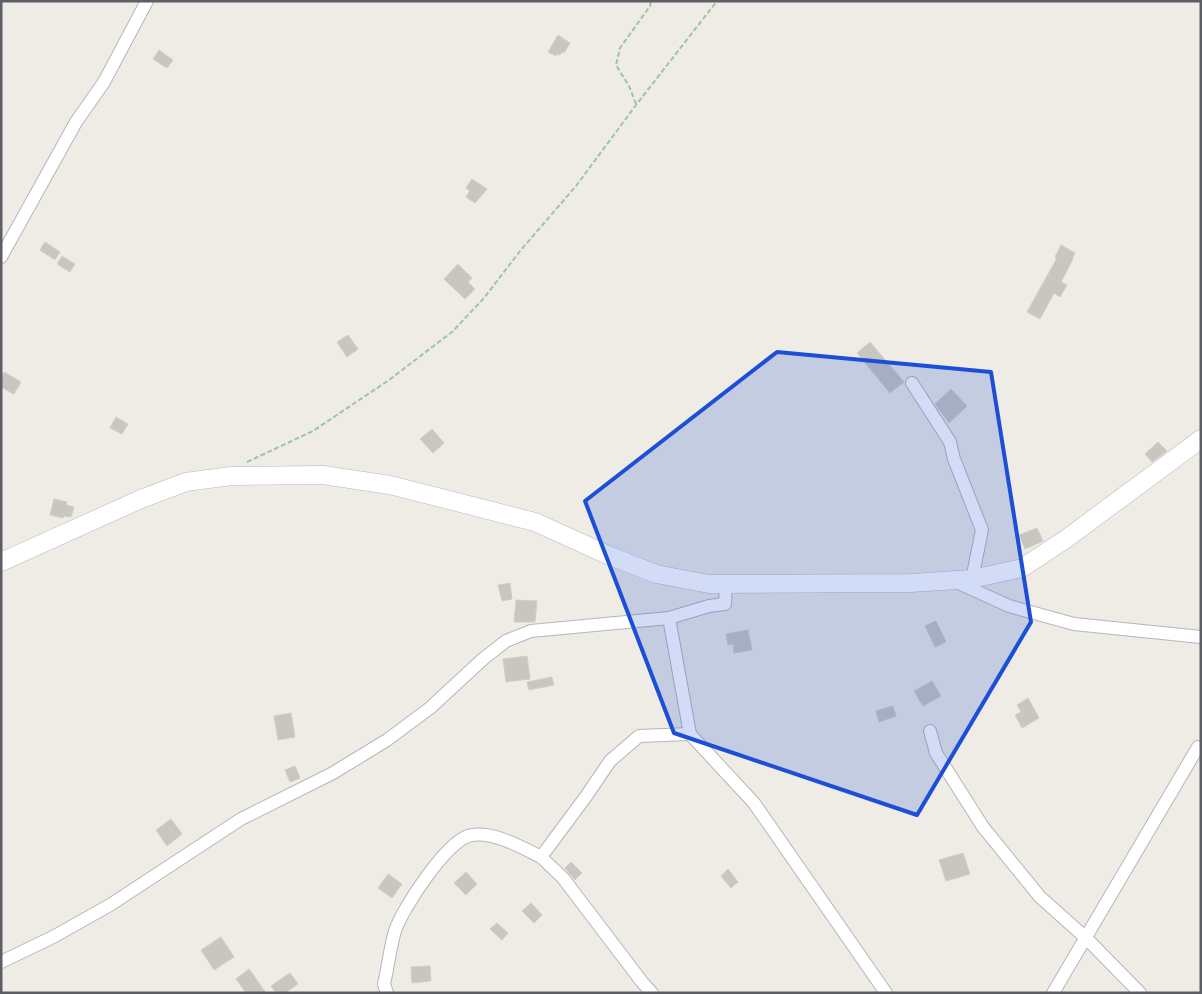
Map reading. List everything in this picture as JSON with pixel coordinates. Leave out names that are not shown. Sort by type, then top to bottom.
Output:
[{"type":"street","points":[[1,257],[76,122],[104,82],[147,1]]},
{"type":"street","points":[[912,383],[950,442],[954,459],[982,530],[972,579]]},
{"type":"street","points":[[1,562],[141,499],[186,482],[231,476],[323,475],[390,485],[535,522],[610,556],[656,574],[709,584],[911,583],[972,579],[1022,568],[1066,539],[1201,439]]},
{"type":"street","points":[[953,580],[1009,606],[1074,624],[1201,637]]},
{"type":"street","points":[[1,962],[110,905],[241,818],[333,773],[387,740],[430,708],[483,659],[506,641],[530,631],[669,618],[709,606],[725,604],[726,584]]},
{"type":"street","points":[[669,618],[690,734],[754,803],[886,993]]},
{"type":"street","points":[[930,731],[936,753],[983,827],[1040,897],[1086,938],[1140,993]]},
{"type":"street","points":[[541,857],[610,761],[639,736],[690,734]]},
{"type":"street","points":[[1053,993],[1198,747]]},
{"type":"street","points":[[387,993],[384,984],[395,930],[418,888],[451,847],[470,834],[490,836],[526,849],[541,857],[563,878],[652,993]]},
{"type":"path","points":[[636,105],[616,65],[620,48],[650,6],[651,1]]},
{"type":"path","points":[[241,464],[313,432],[388,380],[452,332],[484,298],[520,251],[576,186],[717,1]]},
{"type":"highlighted area","points":[[777,352],[991,372],[1031,622],[917,815],[674,733],[585,501]]},
{"type":"building","points":[[558,35],[570,43],[564,53],[562,52],[556,56],[548,52]]},
{"type":"building","points":[[159,50],[173,60],[167,68],[153,59]]},
{"type":"building","points":[[472,179],[487,189],[475,203],[466,197],[470,191],[466,188]]},
{"type":"building","points":[[45,242],[60,252],[55,260],[40,250]]},
{"type":"building","points":[[1061,245],[1075,253],[1061,282],[1067,285],[1060,297],[1054,293],[1040,319],[1027,312],[1057,258],[1055,257]]},
{"type":"building","points":[[62,256],[75,264],[70,272],[57,264]]},
{"type":"building","points":[[458,264],[472,278],[468,282],[475,289],[465,299],[444,279]]},
{"type":"building","points":[[348,335],[358,349],[347,357],[337,342]]},
{"type":"building","points":[[870,342],[904,382],[890,393],[857,353]]},
{"type":"building","points":[[4,372],[21,382],[14,394],[1,387],[1,378]]},
{"type":"building","points":[[951,389],[967,406],[949,423],[935,404]]},
{"type":"building","points":[[116,417],[128,424],[122,434],[110,428]]},
{"type":"building","points":[[432,429],[444,443],[433,453],[420,439]]},
{"type":"building","points":[[1158,442],[1167,451],[1152,462],[1145,454]]},
{"type":"building","points":[[54,499],[67,502],[66,505],[74,507],[71,517],[64,516],[63,518],[50,515]]},
{"type":"building","points":[[1037,528],[1043,541],[1025,549],[1019,535]]},
{"type":"building","points":[[510,583],[512,599],[502,601],[498,585]]},
{"type":"building","points":[[516,600],[537,601],[535,622],[514,622]]},
{"type":"building","points":[[936,621],[946,642],[935,647],[925,626]]},
{"type":"building","points":[[748,630],[752,650],[734,653],[733,644],[728,645],[726,634]]},
{"type":"building","points":[[527,656],[530,679],[506,682],[503,659]]},
{"type":"building","points":[[552,677],[554,685],[529,690],[527,682]]},
{"type":"building","points":[[932,681],[941,696],[923,706],[914,691]]},
{"type":"building","points":[[1028,698],[1039,718],[1022,728],[1015,715],[1021,712],[1017,705]]},
{"type":"building","points":[[893,706],[896,716],[879,722],[876,711]]},
{"type":"building","points":[[291,713],[295,737],[278,740],[274,716]]},
{"type":"building","points":[[295,766],[300,778],[290,782],[285,770]]},
{"type":"building","points":[[171,819],[182,834],[167,846],[156,830]]},
{"type":"building","points":[[963,853],[970,874],[946,881],[939,860]]},
{"type":"building","points":[[571,862],[582,873],[575,880],[565,868]]},
{"type":"building","points":[[728,869],[738,882],[731,888],[721,876]]},
{"type":"building","points":[[466,872],[477,884],[466,895],[454,883]]},
{"type":"building","points":[[388,874],[402,884],[392,898],[378,888]]},
{"type":"building","points":[[531,903],[542,915],[534,923],[522,911]]},
{"type":"building","points":[[497,923],[508,933],[502,940],[490,929]]},
{"type":"building","points":[[221,937],[234,957],[214,970],[201,950]]},
{"type":"building","points":[[430,966],[431,981],[412,983],[411,967]]},
{"type":"building","points":[[249,969],[266,993],[246,993],[236,979]]},
{"type":"building","points":[[290,973],[298,984],[285,993],[276,993],[271,986]]}]
